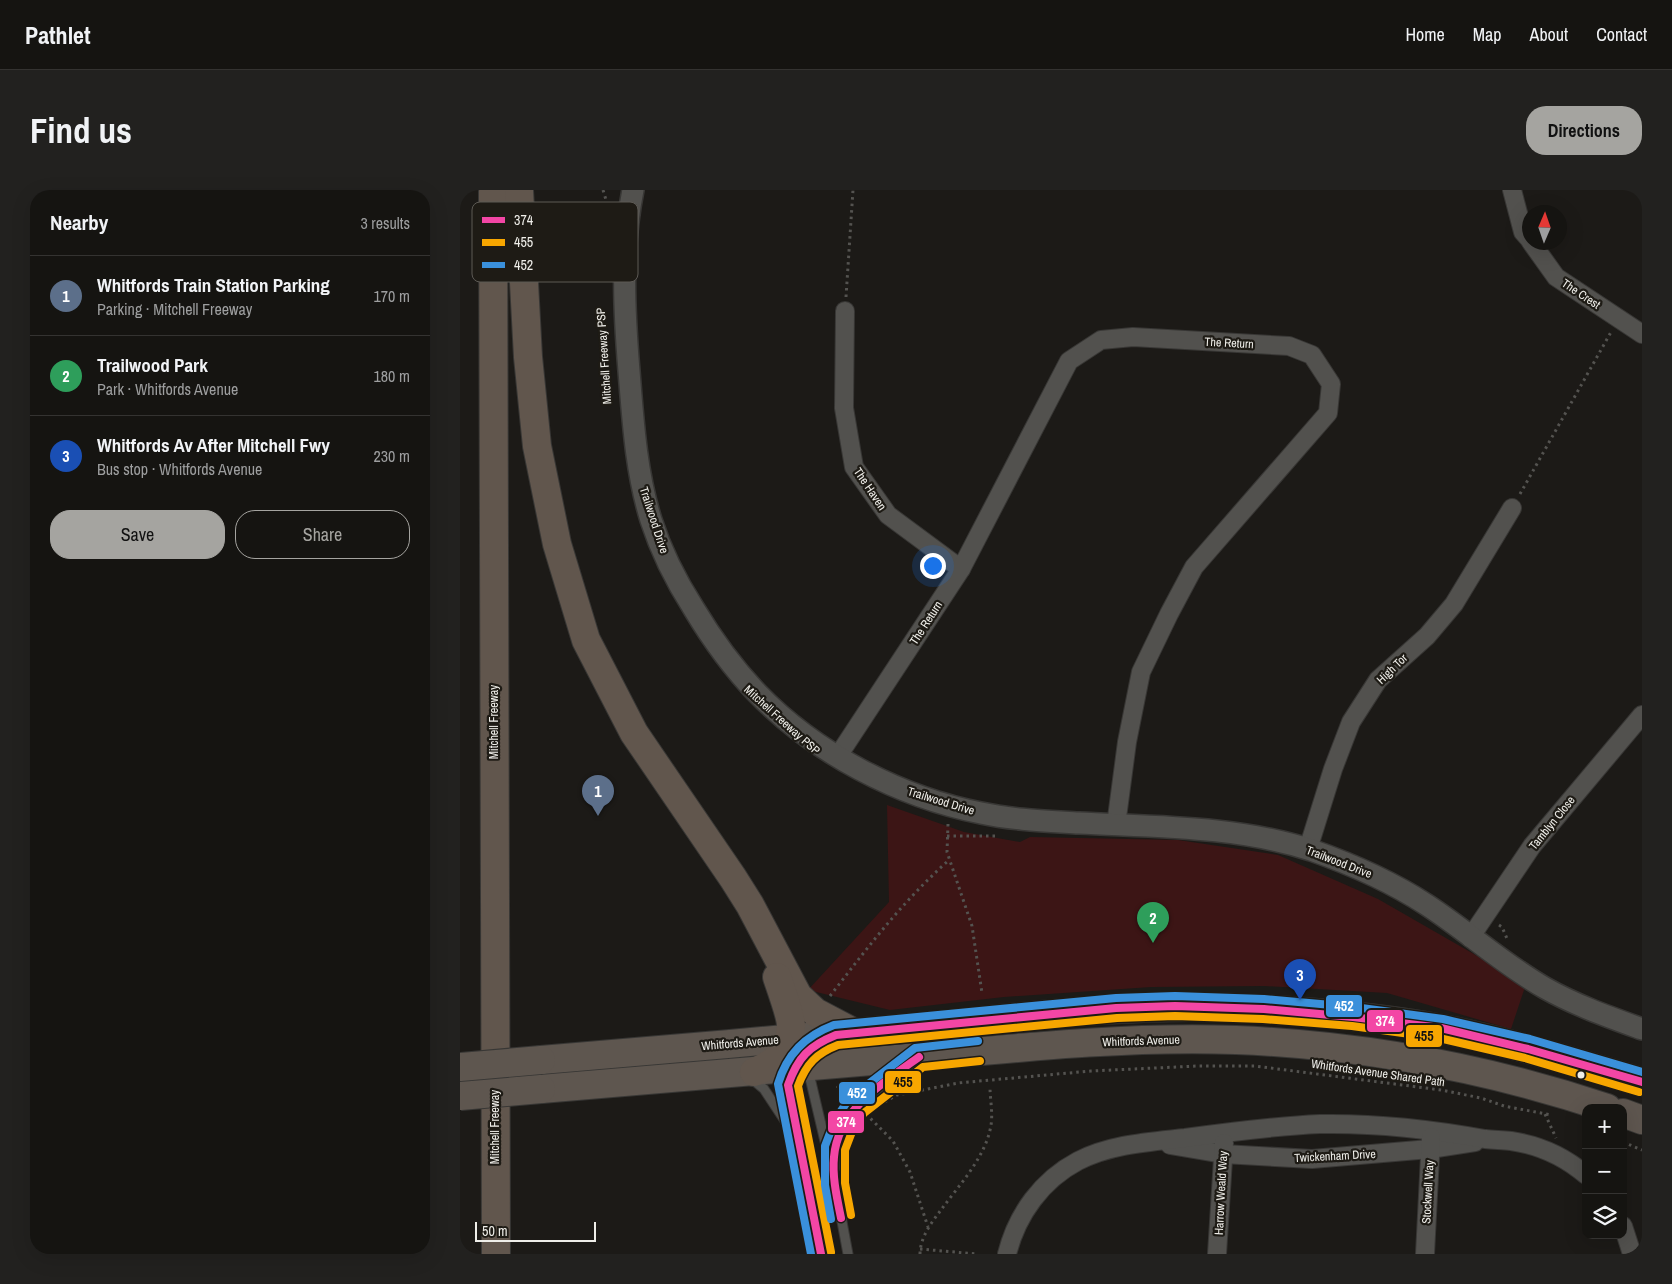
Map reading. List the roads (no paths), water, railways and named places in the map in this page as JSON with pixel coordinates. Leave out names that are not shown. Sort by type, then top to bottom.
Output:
[{"type":"highway","name":"Mitchell Freeway","points":[[493,282],[496,1254]]},
{"type":"highway","points":[[524,282],[528,357],[537,446],[557,544],[586,640],[634,733],[733,878],[764,930],[798,996],[814,1012],[845,1034]]},
{"type":"highway","points":[[749,1073],[768,1066],[780,1056],[797,1056],[764,930]]},
{"type":"main road","name":"Whitfords Avenue","points":[[797,1056],[845,1034],[1116,1009],[1173,1006],[1320,1014],[1412,1024],[1454,1031],[1527,1048],[1642,1082]]},
{"type":"main road","name":"Whitfords Avenue","points":[[460,1067],[753,1043],[797,1056],[919,1057],[1035,1046],[1113,1041],[1194,1039],[1291,1044],[1395,1055],[1438,1063],[1541,1088],[1593,1104]]},
{"type":"main road","points":[[460,1096],[749,1073]]},
{"type":"main road","points":[[1627,1115],[1642,1120]]},
{"type":"street","name":"The Crest","points":[[1512,190],[1522,225]]},
{"type":"street","name":"The Crest","points":[[1536,250],[1556,277],[1642,334]]},
{"type":"street","name":"Trailwood Drive","points":[[624,282],[624,317],[634,435],[641,479],[652,522],[669,566],[709,634],[734,667],[759,695],[786,720],[810,738],[854,767],[898,788],[954,807],[1009,818],[1227,833],[1308,849],[1339,860],[1404,890],[1429,906],[1470,938],[1545,988],[1599,1013],[1642,1029]]},
{"type":"street","name":"The Haven","points":[[845,311],[844,408],[854,467],[888,516],[961,570]]},
{"type":"street","name":"The Return","points":[[838,756],[961,570],[1069,361],[1101,340],[1133,337],[1289,346],[1312,355],[1331,384],[1328,413],[1194,567],[1169,614],[1141,672],[1127,742],[1116,825]]},
{"type":"street","name":"High Tor","points":[[1308,849],[1333,769],[1351,722],[1378,680],[1427,636],[1454,604],[1512,508]]},
{"type":"street","name":"Tamblyn Close","points":[[1470,938],[1532,846],[1642,715]]},
{"type":"street","name":"Twickenham Drive","points":[[1007,1254],[1012,1236],[1025,1211],[1036,1195],[1056,1175],[1097,1152],[1150,1142],[1224,1132],[1318,1124],[1431,1129],[1530,1145],[1568,1161],[1582,1172]]},
{"type":"street","name":"Stockwell Way","points":[[1425,1254],[1431,1129]]},
{"type":"street","name":"Harrow Weald Way","points":[[1217,1254],[1224,1132]]},
{"type":"street","name":"Twickenham Drive","points":[[1150,1142],[1223,1154],[1312,1160],[1430,1149],[1490,1140]]},
{"type":"street","points":[[1627,1238],[1632,1254]]},
{"type":"lane","points":[[797,1056],[788,1085],[797,1140],[821,1254]]},
{"type":"lane","points":[[797,1056],[834,1184],[848,1254]]},
{"type":"lane","points":[[834,1184],[835,1148],[844,1124],[861,1101],[919,1057]]},
{"type":"lane","points":[[749,1073],[764,1089],[797,1140]]},
{"type":"place","name":"Whitfords Train Station Parking","points":[[598,816]]},
{"type":"place","name":"Trailwood Park","points":[[1153,943]]},
{"type":"place","name":"Whitfords Av After Mitchell Fwy","points":[[1300,1000]]}]
